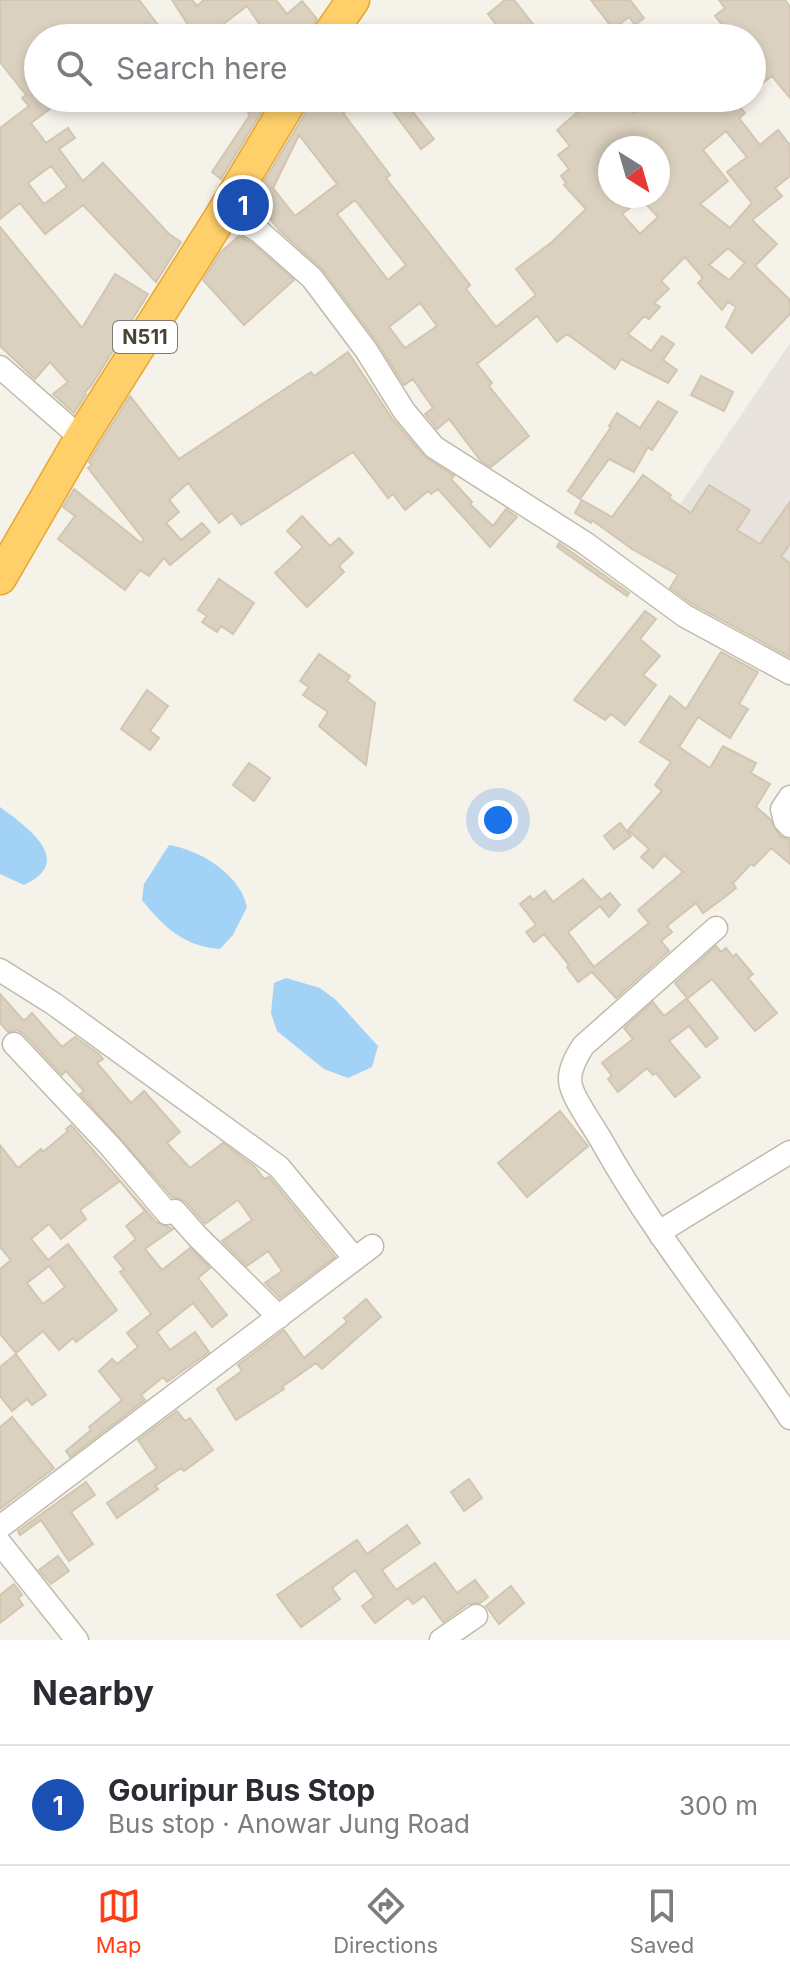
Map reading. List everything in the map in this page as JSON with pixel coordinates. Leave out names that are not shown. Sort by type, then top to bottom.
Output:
[{"type":"highway","points":[[337,24],[353,0]]},
{"type":"highway","name":"N511","points":[[0,578],[81,438],[284,112]]},
{"type":"street","points":[[220,218],[243,222],[260,232],[312,278],[366,350],[404,411],[434,447],[585,543],[685,616],[790,673]]},
{"type":"street","points":[[0,367],[81,438]]},
{"type":"street","points":[[790,797],[782,809],[790,826]]},
{"type":"street","points":[[716,928],[583,1046],[572,1065],[570,1085],[619,1172],[661,1236],[755,1364],[790,1418]]},
{"type":"street","points":[[0,970],[66,1013],[279,1167],[364,1252],[0,1527]]},
{"type":"street","points":[[14,1044],[110,1146],[167,1213],[175,1211],[279,1317]]},
{"type":"street","points":[[661,1236],[669,1226],[790,1152]]},
{"type":"street","points":[[0,1543],[77,1640]]},
{"type":"street","points":[[441,1640],[476,1616]]},
{"type":"shaded area","points":[[790,343],[790,627],[658,537]]},
{"type":"water","points":[[0,807],[33,834],[46,855],[46,866],[39,876],[24,885],[0,874]]},
{"type":"water","points":[[169,845],[193,852],[217,866],[243,895],[247,907],[233,935],[220,949],[195,944],[175,934],[142,900],[144,884]]},
{"type":"water","points":[[286,978],[320,988],[336,1000],[378,1046],[372,1067],[348,1078],[324,1069],[277,1031],[271,1013],[274,983]]},
{"type":"building","points":[[0,0],[139,0],[157,24],[24,24],[24,92],[0,62]]},
{"type":"building","points":[[172,0],[192,0],[197,6],[204,0],[276,0],[287,14],[302,1],[317,19],[314,24],[259,24],[247,6],[223,24],[187,24]]},
{"type":"building","points":[[505,0],[514,0],[533,24],[496,24],[488,14]]},
{"type":"building","points":[[591,0],[630,0],[644,18],[636,24],[629,17],[620,24],[609,24]]},
{"type":"building","points":[[719,0],[785,0],[790,7],[790,98],[772,76],[766,80],[766,24],[721,24],[715,16],[725,8]]},
{"type":"building","points":[[24,110],[46,112],[31,123],[46,143],[68,128],[75,138],[59,149],[83,181],[103,163],[169,234],[181,242],[156,282],[83,205],[45,234],[20,203],[0,219],[0,128]],"holes":[[[51,166],[67,187],[44,204],[28,183]]]},
{"type":"building","points":[[248,112],[262,112],[221,179],[212,172],[250,115]]},
{"type":"building","points":[[306,112],[344,112],[390,175],[386,178],[470,285],[466,289],[496,327],[536,295],[516,269],[552,242],[586,209],[564,185],[566,183],[561,176],[569,169],[558,155],[570,146],[557,130],[578,112],[744,112],[739,118],[760,145],[778,130],[790,145],[790,176],[775,188],[782,196],[752,220],[777,244],[755,266],[790,300],[790,314],[752,353],[726,327],[736,307],[728,302],[722,310],[698,283],[703,278],[685,257],[661,281],[669,289],[654,303],[660,307],[649,319],[644,316],[628,334],[651,351],[662,336],[674,344],[663,360],[677,370],[668,383],[621,359],[615,369],[567,334],[557,342],[537,316],[477,364],[492,383],[489,386],[529,436],[491,467],[481,461],[449,419],[437,429],[425,414],[433,408],[413,379],[404,385],[377,342],[323,270],[279,230],[261,207],[272,198],[258,191]],"holes":[[[726,131],[747,157],[727,172],[752,203],[730,228],[700,204],[728,181],[703,150]],[[299,135],[337,184],[295,216],[273,188]],[[355,200],[406,265],[388,280],[337,214]],[[728,248],[745,263],[729,280],[709,265]],[[420,303],[437,326],[405,348],[389,327]]]},
{"type":"building","points":[[393,112],[413,112],[434,139],[421,149]]},
{"type":"building","points":[[0,227],[82,328],[115,274],[148,294],[74,413],[53,394],[68,382],[50,362],[35,379],[0,346]]},
{"type":"building","points":[[239,236],[252,243],[294,280],[244,325],[203,280],[221,252]]},
{"type":"building","points":[[348,352],[393,420],[424,456],[454,476],[451,479],[472,502],[470,504],[493,526],[506,509],[517,517],[490,547],[438,489],[431,494],[428,491],[405,510],[393,494],[388,498],[353,452],[241,525],[232,513],[219,523],[188,483],[169,500],[179,512],[166,523],[181,540],[202,523],[210,532],[170,565],[164,558],[149,576],[140,570],[125,590],[58,539],[75,516],[63,507],[74,489],[141,543],[144,540],[88,468],[130,396],[179,459],[311,372],[314,376]]},
{"type":"building","points":[[701,376],[733,392],[724,411],[691,395]]},
{"type":"building","points":[[658,401],[677,412],[652,450],[648,447],[634,472],[609,459],[580,499],[568,491],[617,413],[640,428]]},
{"type":"building","points":[[643,475],[691,513],[709,485],[750,510],[737,530],[760,544],[790,502],[790,544],[781,557],[790,563],[790,657],[692,604],[670,588],[678,575],[632,549],[592,520],[591,523],[575,513],[582,500],[612,517]]},
{"type":"building","points":[[302,516],[330,546],[339,538],[353,553],[339,566],[344,572],[307,607],[275,573],[303,547],[287,531]]},
{"type":"building","points":[[559,543],[629,593],[627,596],[557,547]]},
{"type":"building","points":[[219,579],[254,603],[233,634],[221,626],[217,632],[202,622],[207,616],[198,610]]},
{"type":"building","points":[[645,611],[656,619],[640,639],[660,656],[643,675],[656,685],[625,725],[611,714],[605,720],[574,700]]},
{"type":"building","points":[[721,652],[758,672],[739,704],[748,709],[730,738],[698,717],[679,747],[710,768],[723,746],[756,763],[751,773],[770,784],[756,807],[770,819],[780,836],[790,840],[790,864],[771,848],[754,866],[751,864],[733,883],[736,888],[721,900],[703,913],[696,903],[667,926],[672,932],[661,941],[669,951],[616,998],[592,972],[578,982],[567,967],[569,965],[544,934],[534,942],[526,932],[536,925],[520,904],[530,896],[533,900],[545,891],[553,902],[583,879],[601,900],[610,893],[620,905],[609,917],[600,906],[568,932],[594,967],[649,923],[638,910],[683,872],[664,855],[653,868],[641,857],[649,849],[628,830],[662,791],[655,785],[671,762],[640,742],[670,696],[686,709]]},
{"type":"building","points":[[319,654],[350,676],[347,681],[375,703],[366,765],[319,726],[328,712],[303,695],[309,687],[300,681]]},
{"type":"building","points":[[147,690],[168,706],[150,731],[159,738],[150,750],[121,729]]},
{"type":"building","points":[[249,763],[270,778],[254,801],[233,785]]},
{"type":"building","points":[[620,823],[631,836],[614,849],[604,836]]},
{"type":"building","points":[[716,946],[721,952],[726,948],[733,957],[736,954],[753,974],[748,978],[777,1013],[755,1031],[712,979],[687,999],[718,1038],[706,1047],[689,1026],[669,1041],[700,1077],[675,1097],[656,1073],[653,1075],[647,1068],[618,1092],[608,1079],[612,1076],[602,1063],[633,1039],[624,1028],[653,1002],[664,1016],[687,998],[675,983]]},
{"type":"building","points":[[0,994],[24,1021],[32,1013],[62,1047],[75,1037],[99,1054],[103,1059],[97,1063],[131,1103],[144,1091],[180,1132],[167,1143],[190,1168],[223,1143],[255,1167],[264,1179],[269,1177],[335,1257],[280,1298],[265,1283],[282,1271],[268,1251],[247,1266],[222,1241],[252,1220],[238,1200],[205,1224],[185,1201],[172,1197],[80,1094],[84,1091],[66,1071],[62,1075],[24,1034],[17,1030],[8,1032],[0,1023]]},
{"type":"building","points":[[560,1111],[588,1146],[527,1197],[498,1163]]},
{"type":"building","points":[[71,1125],[156,1222],[173,1229],[145,1249],[162,1270],[190,1248],[210,1268],[198,1278],[227,1315],[212,1327],[193,1303],[157,1332],[170,1350],[195,1332],[209,1352],[167,1382],[163,1377],[141,1395],[145,1400],[70,1457],[66,1451],[122,1400],[99,1371],[112,1359],[117,1364],[138,1347],[127,1333],[151,1314],[120,1272],[124,1269],[114,1257],[136,1239],[126,1226],[145,1211],[120,1181],[80,1210],[86,1219],[61,1239],[49,1224],[31,1239],[48,1260],[68,1244],[117,1310],[76,1342],[73,1338],[59,1350],[43,1331],[16,1353],[0,1334],[0,1269],[11,1260],[0,1247],[0,1145],[18,1168],[41,1149],[43,1152],[68,1131],[66,1129]],"holes":[[[49,1266],[65,1287],[43,1304],[27,1283]]]},
{"type":"building","points":[[366,1299],[381,1317],[322,1369],[316,1363],[282,1387],[284,1389],[236,1420],[217,1389],[242,1371],[238,1365],[284,1330],[304,1358],[347,1322],[344,1318]]},
{"type":"building","points":[[16,1354],[46,1395],[32,1405],[27,1399],[12,1411],[0,1396],[0,1367]]},
{"type":"building","points":[[177,1411],[185,1421],[190,1418],[213,1450],[184,1471],[181,1468],[155,1486],[158,1489],[117,1518],[107,1503],[157,1468],[138,1440]]},
{"type":"building","points":[[12,1417],[54,1468],[0,1509],[0,1427]]},
{"type":"building","points":[[469,1479],[482,1498],[464,1511],[451,1492]]},
{"type":"building","points":[[86,1482],[95,1495],[71,1512],[93,1544],[69,1561],[41,1520],[20,1535],[18,1531]]},
{"type":"building","points":[[407,1525],[420,1543],[382,1570],[396,1590],[435,1563],[457,1593],[475,1580],[488,1597],[480,1603],[468,1604],[443,1622],[424,1596],[413,1604],[408,1598],[375,1623],[362,1606],[374,1597],[355,1570],[332,1588],[340,1599],[301,1627],[277,1595],[357,1540],[367,1554]]},
{"type":"building","points":[[58,1556],[69,1571],[51,1584],[39,1570]]},
{"type":"building","points":[[14,1584],[22,1595],[18,1598],[23,1605],[0,1623],[0,1595]]},
{"type":"building","points":[[511,1586],[524,1603],[499,1624],[486,1606]]},
{"type":"place","name":"Gouripur Bus Stop","points":[[243,205]]}]
